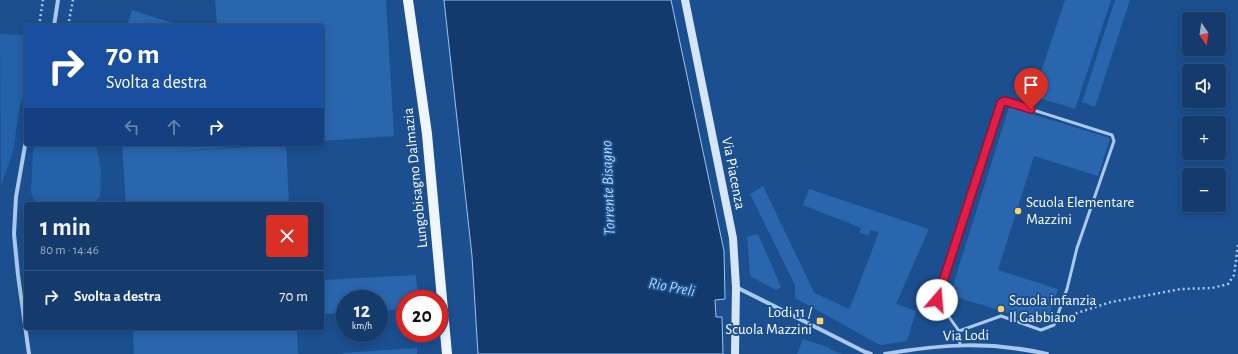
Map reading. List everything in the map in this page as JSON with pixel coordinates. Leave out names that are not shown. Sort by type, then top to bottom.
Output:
[{"type":"main road","name":"Lungobisagno Dalmazia","points":[[408,0],[427,134],[447,354]]},
{"type":"main road","name":"Via Piacenza","points":[[685,0],[733,238],[736,287],[735,354]]},
{"type":"street","points":[[54,24],[58,0]]},
{"type":"street","points":[[24,318],[14,234],[16,197],[25,146]]},
{"type":"street","points":[[736,287],[858,349],[871,354]]},
{"type":"street","points":[[26,330],[29,354]]},
{"type":"street","name":"Via Lodi","points":[[885,354],[960,345],[1007,347],[1047,354]]},
{"type":"lane","points":[[959,331],[1001,316],[1041,330],[1054,325],[1067,289],[1077,248],[1114,142],[1112,135],[1005,101],[1001,103],[937,300],[959,331],[960,345]]},
{"type":"path","points":[[39,24],[43,0]]},
{"type":"path","points":[[68,24],[73,0]]},
{"type":"path","points":[[1066,322],[1077,313],[1111,302],[1181,289],[1212,288],[1228,284],[1234,275],[1238,245]]},
{"type":"shaded area","points":[[0,34],[24,35],[24,96],[20,104],[13,152],[1,185]]},
{"type":"shaded area","points":[[34,146],[96,146],[101,170],[100,196],[96,202],[34,202],[31,192]]},
{"type":"water","points":[[444,0],[671,0],[724,251],[725,299],[715,300],[716,317],[722,317],[723,354],[478,354],[472,256]]},
{"type":"building","points":[[215,0],[386,0],[394,136],[324,141],[324,24],[217,24]]},
{"type":"building","points":[[1065,0],[1111,0],[1075,109],[1033,96]]},
{"type":"building","points":[[1115,0],[1130,0],[1095,107],[1082,102]]},
{"type":"building","points":[[132,10],[172,23],[172,24],[128,24]]},
{"type":"building","points":[[1009,107],[1110,138],[1098,176],[1034,156],[998,270],[1058,289],[1046,325],[950,295]]},
{"type":"building","points":[[122,146],[246,146],[171,152],[286,146],[289,202],[126,202]]},
{"type":"building","points":[[763,186],[813,292],[849,309],[879,232],[870,230],[869,235],[859,233],[861,228],[803,205],[809,189],[929,229],[896,304],[916,311],[907,341],[880,345],[795,298],[795,285],[750,194]]},
{"type":"building","points":[[758,234],[781,287],[776,290],[750,276],[747,237]]},
{"type":"building","points":[[416,275],[417,290],[396,290],[396,310],[388,310],[388,290],[336,290],[336,313],[324,314],[324,280]]},
{"type":"building","points":[[133,330],[297,330],[298,354],[134,354]]},
{"type":"building","points":[[803,339],[831,348],[830,349],[842,354],[797,354]]},
{"type":"building","points":[[417,348],[417,354],[343,353]]},
{"type":"place","name":"Scuola Elementare Mazzini","points":[[1018,211]]},
{"type":"place","name":"Scuola infanzia Il Gabbiano","points":[[1001,309]]},
{"type":"place","name":"Lodi 11 / Scuola Mazzini","points":[[820,321]]},
{"type":"route","points":[[937,300],[1001,103],[1005,101],[1031,109]]},
{"type":"water label","name":"Torrente Bisagno","points":[[607,188]]},
{"type":"water label","name":"Rio Preli","points":[[672,286]]}]
